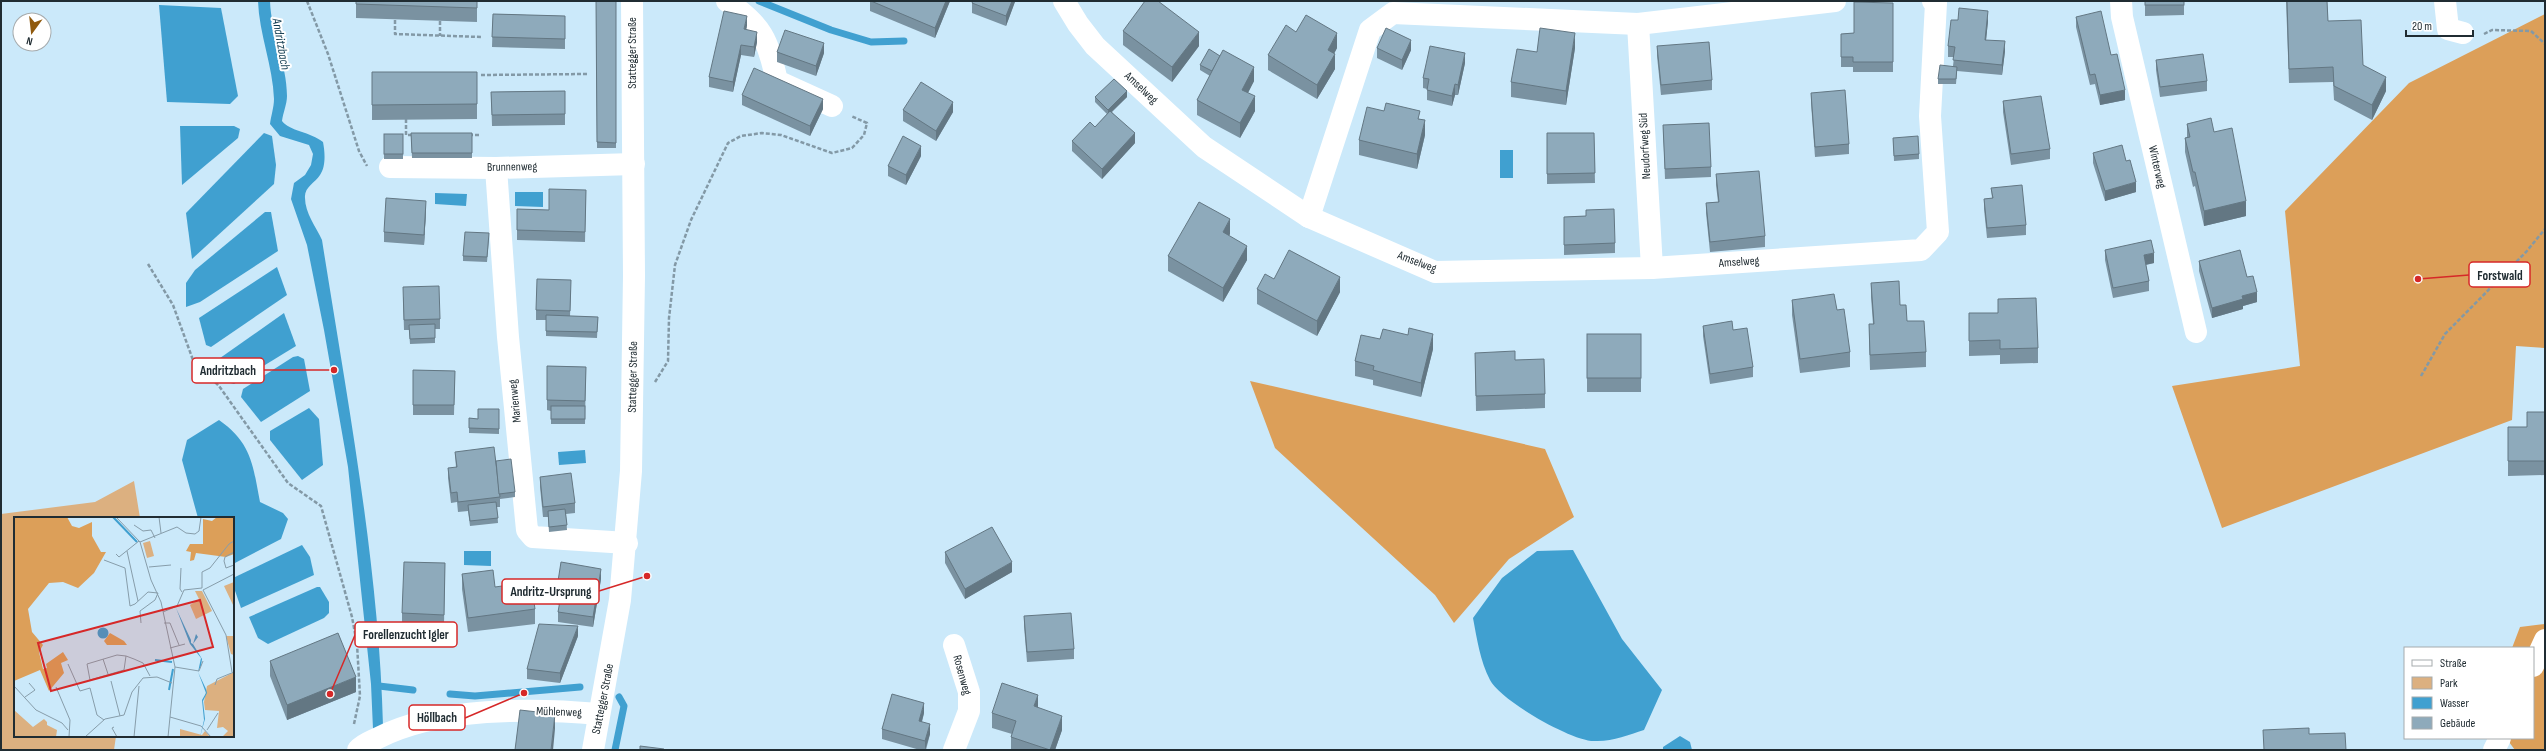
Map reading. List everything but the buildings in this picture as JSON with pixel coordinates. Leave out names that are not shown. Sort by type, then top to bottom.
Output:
[{"type":"street","name":"Stattegger Straße","points":[[593,750],[614,638],[627,543],[633,386],[634,164],[632,1]]},
{"type":"street","points":[[727,1],[751,19],[769,44],[777,81],[832,106]]},
{"type":"street","name":"Amselweg","points":[[1064,1],[1078,24],[1096,46],[1204,147],[1309,217],[1435,272],[1652,268],[1921,250],[1938,232],[1930,116],[1936,3],[1933,1]]},
{"type":"street","points":[[1309,217],[1370,30],[1393,13],[1638,24],[1835,1]]},
{"type":"street","name":"Winterweg","points":[[2121,1],[2122,17],[2196,332]]},
{"type":"street","points":[[2445,1],[2448,29],[2463,34]]},
{"type":"street","name":"Neudorfweg Süd","points":[[1638,24],[1652,268]]},
{"type":"street","name":"Brunnenweg","points":[[390,167],[496,168],[634,164]]},
{"type":"street","name":"Marienweg","points":[[496,168],[508,337],[527,530],[533,538],[627,543]]},
{"type":"street","points":[[2534,664],[2545,640]]},
{"type":"street","name":"Rosenweg","points":[[954,645],[969,692],[969,711],[954,750]]},
{"type":"street","name":"Mühlenweg","points":[[358,749],[397,729],[426,720],[474,714],[546,710],[599,714]]},
{"type":"street","points":[[2494,750],[2500,739]]},
{"type":"path","points":[[307,1],[333,68],[359,151],[369,169],[390,167]]},
{"type":"path","points":[[395,20],[395,34],[481,37]]},
{"type":"path","points":[[440,21],[440,36]]},
{"type":"path","points":[[2463,34],[2474,38],[2492,30],[2531,31],[2545,44]]},
{"type":"path","points":[[481,75],[588,74]]},
{"type":"path","points":[[633,386],[656,382],[668,361],[669,318],[675,265],[691,220],[728,143],[741,136],[762,133],[781,135],[832,153],[852,148],[864,135],[867,123],[832,106]]},
{"type":"path","points":[[406,119],[406,135],[421,135]]},
{"type":"path","points":[[466,135],[480,135]]},
{"type":"path","points":[[2421,376],[2445,334],[2526,252],[2545,229]]},
{"type":"path","points":[[148,264],[173,305],[193,360],[219,386],[288,483],[320,506],[352,617],[357,644],[360,696],[354,721],[358,749]]},
{"type":"green space","points":[[134,481],[140,517],[14,517],[14,737],[116,737],[114,750],[1,750],[1,514],[95,502]]},
{"type":"shaded area","points":[[2545,14],[2545,348],[2516,346],[2512,420],[2222,528],[2172,386],[2300,366],[2285,211],[2409,83]]},
{"type":"shaded area","points":[[1250,381],[1545,449],[1574,517],[1509,559],[1454,623],[1435,595],[1275,448]]},
{"type":"shaded area","points":[[2545,624],[2545,750],[2515,750],[2507,739],[2534,739],[2534,647],[2512,647],[2520,627]]},
{"type":"water","points":[[258,1],[270,1],[273,25],[286,84],[287,96],[282,121],[290,127],[313,136],[323,142],[324,146],[322,172],[306,191],[305,204],[322,240],[369,543],[380,665],[383,726],[373,729],[371,684],[348,467],[324,330],[307,245],[291,199],[294,183],[305,175],[311,165],[313,154],[309,145],[280,136],[270,124],[274,102],[273,87],[261,26]]},
{"type":"water","points":[[159,5],[221,8],[238,96],[230,104],[167,102]]},
{"type":"water","points":[[180,126],[234,126],[240,129],[238,138],[182,185]]},
{"type":"water","points":[[264,133],[272,136],[276,165],[274,184],[192,259],[186,213]]},
{"type":"water","points":[[1500,150],[1513,150],[1513,178],[1500,178]]},
{"type":"water","points":[[515,192],[543,192],[543,207],[515,206]]},
{"type":"water","points":[[435,193],[467,194],[466,206],[435,204]]},
{"type":"water","points":[[265,212],[271,212],[278,251],[200,302],[186,307],[186,283],[195,270]]},
{"type":"water","points":[[277,267],[287,295],[211,347],[206,345],[199,318]]},
{"type":"water","points":[[284,313],[296,346],[234,384],[224,381],[213,363]]},
{"type":"water","points":[[298,356],[304,359],[310,391],[261,422],[241,397],[243,389],[293,357]]},
{"type":"water","points":[[309,408],[319,419],[323,465],[302,480],[270,440],[270,431]]},
{"type":"water","points":[[219,420],[238,437],[245,447],[253,466],[260,502],[283,513],[288,519],[281,539],[234,563],[234,517],[198,517],[182,460],[187,440]]},
{"type":"water","points":[[585,450],[586,463],[559,465],[558,452]]},
{"type":"water","points":[[302,545],[310,557],[314,575],[241,608],[234,588],[234,578]]},
{"type":"water","points":[[1573,550],[1622,639],[1662,690],[1644,730],[1626,736],[1601,741],[1583,739],[1569,734],[1537,718],[1507,698],[1490,680],[1481,658],[1473,618],[1502,578],[1537,551]]},
{"type":"water","points":[[464,551],[491,551],[491,566],[464,565]]},
{"type":"water","points":[[320,587],[329,602],[329,613],[324,618],[268,644],[258,638],[249,617]]},
{"type":"water","points":[[1680,736],[1690,742],[1692,750],[1663,750],[1663,747]]},
{"type":"waterway","points":[[759,1],[831,30],[871,42],[904,41]]},
{"type":"waterway","points":[[379,686],[413,690]]},
{"type":"waterway","points":[[450,694],[475,696],[580,687]]},
{"type":"waterway","points":[[615,750],[624,706],[619,697]]},
{"type":"place","name":"Forstwald","points":[[2418,279]]},
{"type":"place","name":"Andritzbach","points":[[334,370]]},
{"type":"place","name":"Andritz-Ursprung","points":[[647,576]]},
{"type":"place","name":"Höllbach","points":[[524,693]]},
{"type":"place","name":"Forellenzucht Igler","points":[[330,694]]}]
